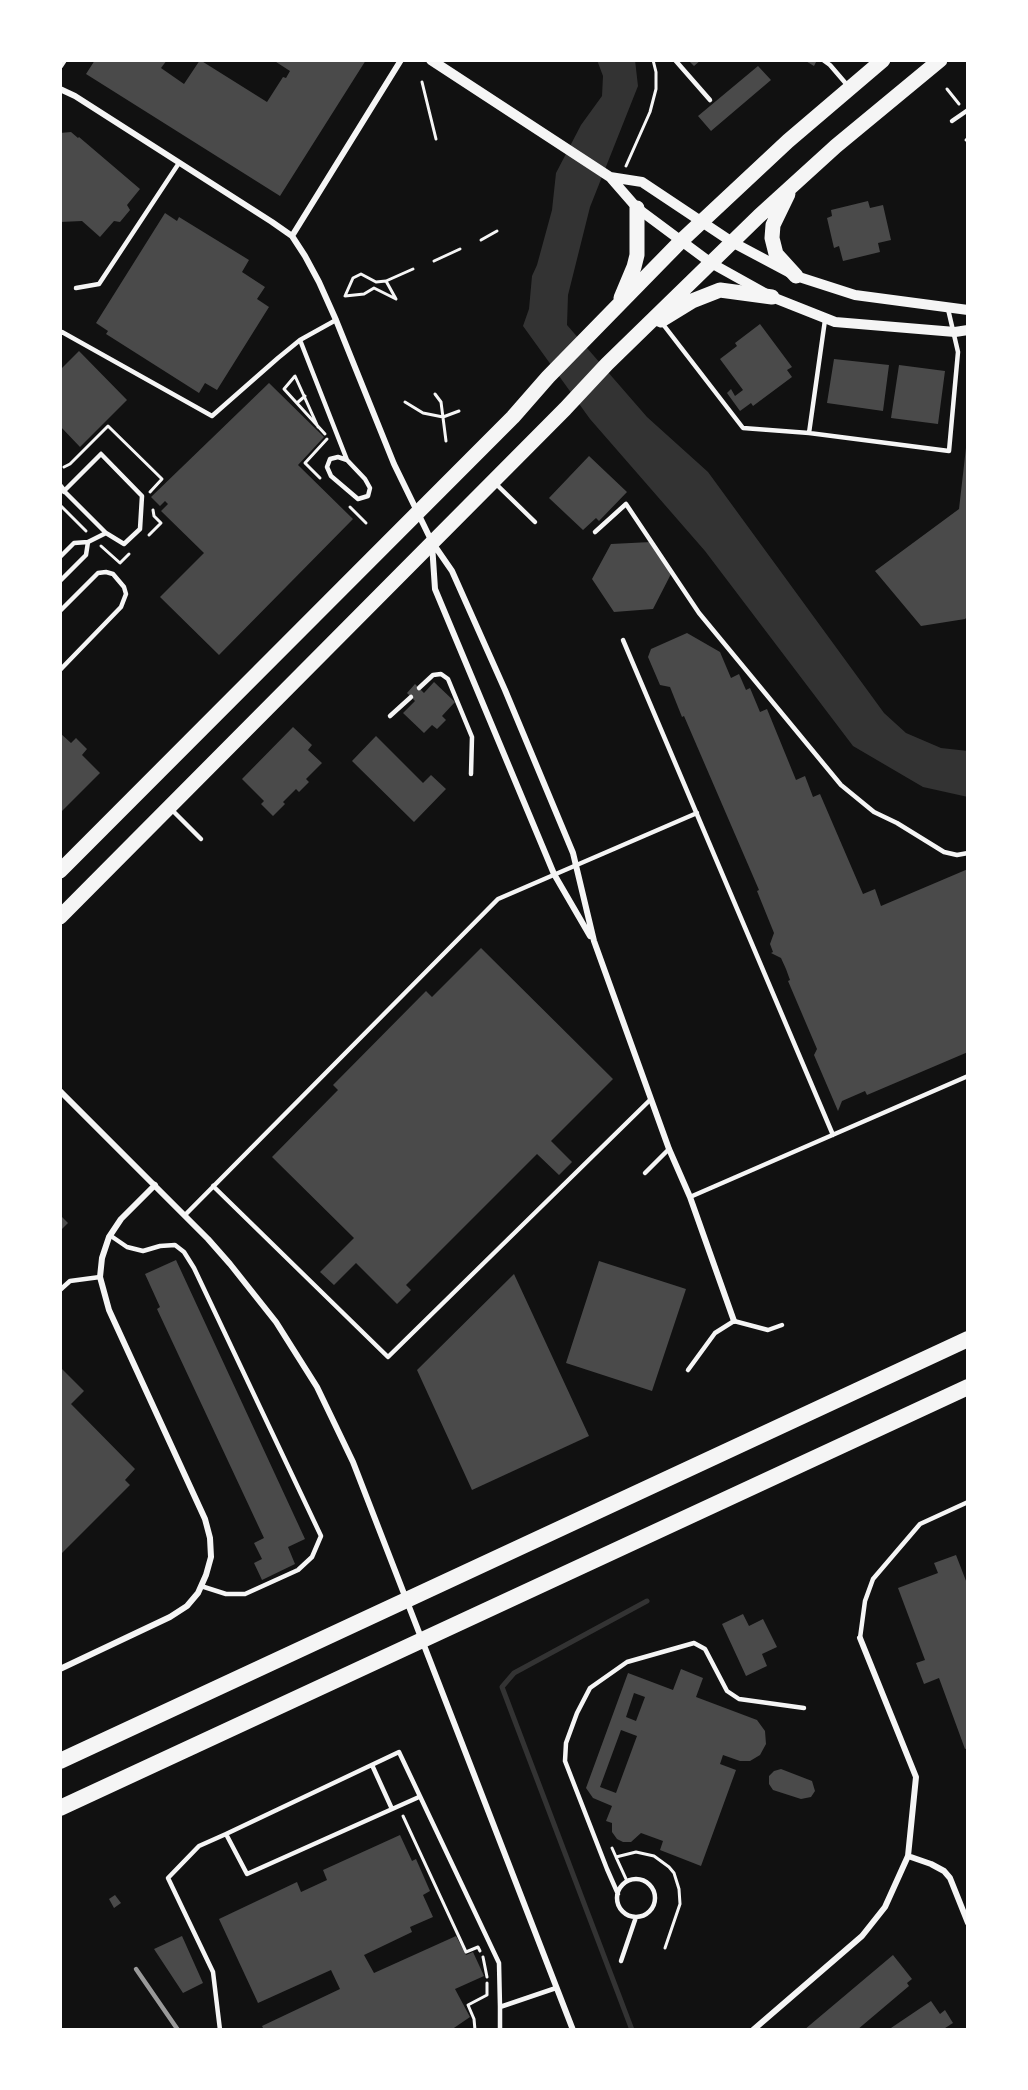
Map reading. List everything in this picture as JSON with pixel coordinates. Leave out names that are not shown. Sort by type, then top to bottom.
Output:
[{"type":"highway","points":[[60,1761],[968,1339]]},
{"type":"highway","points":[[60,1808],[968,1387]]},
{"type":"main road","points":[[60,871],[513,417],[548,377],[681,241],[788,141],[849,87],[884,60]]},
{"type":"main road","points":[[60,917],[732,242],[795,182],[940,60]]},
{"type":"main road","points":[[795,182],[778,211],[773,225],[772,238],[776,254],[796,276]]},
{"type":"main road","points":[[615,309],[629,281],[637,255],[638,208]]},
{"type":"main road","points":[[642,330],[692,301],[720,290],[772,297]]},
{"type":"street","points":[[60,66],[64,60]]},
{"type":"street","points":[[292,236],[401,60]]},
{"type":"street","points":[[431,60],[614,177],[638,208],[681,241],[711,263],[772,297],[835,322],[955,332],[968,330]]},
{"type":"street","points":[[60,88],[292,236],[319,282],[394,464],[432,542],[452,571],[506,690],[573,853],[594,941],[734,1321]]},
{"type":"street","points":[[614,177],[642,182],[704,221],[732,242],[796,276],[855,295],[968,310]]},
{"type":"street","points":[[432,542],[435,589],[554,874],[594,941]]},
{"type":"street","points":[[60,1091],[208,1239],[276,1322],[317,1386],[353,1462],[573,2030]]},
{"type":"street","points":[[60,1669],[170,1617],[186,1606],[201,1586],[211,1557],[210,1538],[205,1519],[109,1310],[100,1277],[102,1258],[121,1219],[155,1185]]},
{"type":"street","points":[[753,2030],[862,1936],[885,1907],[908,1856],[916,1777],[860,1638]]},
{"type":"street","points":[[908,1856],[944,1871],[950,1878],[968,1923]]},
{"type":"lane","points":[[675,60],[710,100]]},
{"type":"lane","points":[[823,60],[830,64],[849,87]]},
{"type":"lane","points":[[952,121],[968,110]]},
{"type":"lane","points":[[76,288],[99,284],[179,163]]},
{"type":"lane","points":[[660,321],[743,428],[809,433],[949,451],[958,352],[948,306]]},
{"type":"lane","points":[[809,433],[825,318]]},
{"type":"lane","points":[[60,334],[62,332],[212,416],[300,340],[336,320]]},
{"type":"lane","points":[[300,340],[347,460],[365,479],[370,488],[368,496],[358,499],[331,476],[327,467],[330,459],[338,457],[347,460]]},
{"type":"lane","points":[[101,454],[142,496],[140,529],[124,544],[106,532],[62,488],[101,454]]},
{"type":"lane","points":[[493,481],[535,522]]},
{"type":"lane","points":[[596,532],[626,504],[699,613],[841,785],[874,812],[897,823],[944,852],[957,855],[968,853]]},
{"type":"lane","points":[[60,557],[74,543],[88,542],[106,532]]},
{"type":"lane","points":[[60,581],[86,555],[88,542]]},
{"type":"lane","points":[[60,611],[98,573],[113,574],[124,586],[126,594],[121,607],[60,670]]},
{"type":"lane","points":[[623,640],[833,1135]]},
{"type":"lane","points":[[419,688],[433,675],[441,674],[448,679],[472,737],[471,774]]},
{"type":"lane","points":[[390,716],[411,697]]},
{"type":"lane","points":[[169,807],[201,839]]},
{"type":"lane","points":[[185,1215],[498,898],[697,813]]},
{"type":"lane","points":[[690,1197],[968,1076]]},
{"type":"lane","points":[[213,1186],[388,1357],[651,1099]]},
{"type":"lane","points":[[645,1173],[669,1149]]},
{"type":"lane","points":[[111,1236],[127,1247],[143,1251],[159,1246],[175,1245],[184,1252],[194,1268],[321,1536],[312,1557],[298,1570],[245,1593],[226,1594],[201,1586]]},
{"type":"lane","points":[[60,1290],[70,1281],[100,1277]]},
{"type":"lane","points":[[688,1370],[715,1333],[734,1321],[768,1330],[782,1324]]},
{"type":"lane","points":[[860,1638],[865,1601],[873,1579],[920,1524],[968,1502]]},
{"type":"lane","points":[[618,1894],[623,1884],[637,1879],[644,1880],[654,1891],[656,1898],[650,1912],[636,1917],[622,1911],[618,1905],[618,1894],[565,1761],[566,1743],[577,1713],[590,1688],[627,1662],[694,1643],[705,1649],[727,1691],[739,1699],[804,1708]]},
{"type":"lane","points":[[220,2030],[213,1972],[168,1878],[200,1846],[399,1752],[499,1963],[500,2030]]},
{"type":"lane","points":[[372,1765],[392,1809]]},
{"type":"lane","points":[[226,1834],[247,1874],[419,1797]]},
{"type":"lane","points":[[621,1961],[636,1917]]},
{"type":"lane","points":[[500,2007],[556,1988]]},
{"type":"path","points":[[614,177],[632,155],[651,112],[656,89],[653,60]]},
{"type":"path","points":[[422,81],[436,139]]},
{"type":"path","points":[[480,240],[497,231]]},
{"type":"path","points":[[434,261],[460,249]]},
{"type":"path","points":[[376,282],[374,288],[364,294],[345,297],[353,278],[361,274],[376,282],[386,281],[413,269]]},
{"type":"path","points":[[374,288],[396,299],[386,281]]},
{"type":"path","points":[[318,427],[295,376],[284,390],[328,438],[305,463],[321,478]]},
{"type":"path","points":[[435,394],[441,402],[446,441]]},
{"type":"path","points":[[297,403],[305,396]]},
{"type":"path","points":[[405,402],[423,413],[443,417],[459,411]]},
{"type":"path","points":[[64,466],[70,464],[108,426],[162,480],[149,493]]},
{"type":"path","points":[[343,501],[366,523]]},
{"type":"path","points":[[144,539],[161,523],[154,516],[152,504]]},
{"type":"path","points":[[60,505],[120,563],[136,547]]},
{"type":"path","points":[[399,1806],[466,1952],[478,1947],[486,1966],[487,1995],[468,2005],[474,2019],[475,2030]]},
{"type":"path","points":[[609,1842],[627,1881]]},
{"type":"path","points":[[616,1857],[624,1853],[645,1853],[662,1861],[674,1873],[679,1889],[680,1904],[665,1948]]},
{"type":"shaded area","points":[[597,60],[635,60],[638,86],[590,207],[568,295],[567,325],[647,417],[708,472],[884,713],[906,733],[941,748],[968,751],[968,797],[923,787],[853,746],[705,551],[590,419],[523,326],[529,309],[532,276],[552,210],[556,173],[581,125],[602,96],[603,76]]},
{"type":"building","points":[[95,60],[167,60],[161,68],[184,84],[200,60],[267,102],[283,77],[286,78],[290,71],[273,60],[366,60],[280,196],[86,74]]},
{"type":"building","points":[[688,60],[701,60],[694,66]]},
{"type":"building","points":[[804,60],[817,60],[814,66]]},
{"type":"building","points":[[758,66],[771,80],[711,131],[698,116]]},
{"type":"building","points":[[71,132],[140,189],[127,205],[130,210],[120,222],[114,221],[100,237],[82,221],[60,222],[60,133]]},
{"type":"building","points":[[868,201],[870,208],[883,205],[891,240],[878,243],[880,252],[843,261],[839,246],[834,248],[827,218],[832,216],[831,210]]},
{"type":"building","points":[[165,213],[177,221],[179,217],[249,260],[242,272],[265,287],[257,299],[269,307],[217,390],[205,383],[199,393],[106,334],[108,331],[96,323]]},
{"type":"building","points":[[760,324],[792,367],[787,370],[792,377],[753,406],[751,403],[740,411],[727,393],[731,389],[735,396],[743,390],[720,359],[737,346],[735,343]]},
{"type":"building","points":[[79,351],[127,400],[80,447],[60,426],[60,370]]},
{"type":"building","points":[[834,359],[889,365],[883,411],[827,403]]},
{"type":"building","points":[[899,365],[945,371],[938,424],[891,418]]},
{"type":"building","points":[[269,383],[324,437],[298,465],[353,519],[219,655],[160,597],[204,553],[161,511],[168,504],[165,501],[160,506],[151,497]]},
{"type":"building","points":[[967,439],[968,616],[965,619],[921,626],[875,571],[959,509]]},
{"type":"building","points":[[589,456],[627,492],[599,521],[596,518],[583,530],[549,498]]},
{"type":"building","points":[[651,542],[671,574],[653,609],[614,612],[592,579],[611,544]]},
{"type":"building","points":[[687,633],[720,652],[731,678],[739,674],[746,690],[750,688],[760,712],[767,709],[796,780],[805,776],[813,797],[820,794],[863,894],[875,889],[881,906],[968,869],[968,1052],[867,1095],[865,1091],[842,1101],[838,1111],[814,1055],[817,1049],[788,981],[790,980],[786,969],[781,958],[771,953],[773,952],[770,944],[774,933],[757,891],[759,890],[684,716],[682,717],[670,687],[660,685],[648,657],[651,649]]},
{"type":"building","points":[[434,682],[455,702],[442,716],[446,720],[437,729],[432,725],[424,733],[403,713],[415,701],[407,693],[415,684],[424,693]]},
{"type":"building","points":[[293,727],[312,745],[308,750],[322,763],[306,779],[309,782],[299,792],[296,789],[273,816],[261,804],[264,801],[242,779]]},
{"type":"building","points":[[60,733],[71,743],[76,738],[87,749],[82,755],[100,773],[60,813]]},
{"type":"building","points":[[376,736],[423,783],[431,775],[446,789],[414,822],[352,761]]},
{"type":"building","points":[[481,948],[613,1079],[551,1141],[572,1162],[559,1175],[537,1154],[406,1285],[411,1290],[397,1304],[356,1263],[334,1285],[320,1272],[354,1238],[272,1157],[338,1090],[333,1085],[426,991],[432,997]]},
{"type":"building","points":[[60,1215],[68,1223],[60,1231]]},
{"type":"building","points":[[176,1260],[305,1539],[288,1547],[295,1564],[262,1580],[254,1563],[262,1559],[254,1543],[264,1538],[157,1309],[160,1307],[145,1274]]},
{"type":"building","points":[[599,1261],[686,1289],[652,1391],[566,1363]]},
{"type":"building","points":[[514,1274],[589,1436],[472,1490],[417,1370]]},
{"type":"building","points":[[60,1367],[84,1391],[71,1404],[135,1469],[125,1480],[130,1485],[60,1555]]},
{"type":"building","points":[[956,1555],[968,1586],[968,1748],[965,1749],[939,1678],[924,1684],[916,1663],[925,1660],[898,1588],[938,1573],[934,1563]]},
{"type":"building","points":[[743,1614],[749,1626],[763,1619],[777,1647],[762,1654],[767,1666],[746,1676],[722,1624]]},
{"type":"building","points":[[681,1669],[703,1678],[696,1697],[757,1720],[765,1731],[766,1744],[760,1755],[750,1761],[740,1761],[723,1755],[720,1764],[736,1770],[701,1866],[660,1850],[663,1841],[641,1833],[631,1842],[617,1839],[612,1832],[612,1823],[606,1821],[612,1806],[593,1798],[586,1788],[628,1673],[673,1690]],"holes":[[[634,1693],[645,1697],[636,1721],[626,1717]],[[621,1730],[637,1736],[616,1793],[600,1787]]]},
{"type":"building","points":[[781,1769],[812,1781],[815,1791],[811,1797],[801,1799],[773,1790],[769,1784],[769,1776]]},
{"type":"building","points":[[400,1835],[412,1861],[416,1859],[430,1891],[423,1895],[433,1917],[410,1927],[412,1932],[364,1955],[374,1973],[456,1936],[466,1955],[473,1952],[484,1976],[455,1989],[470,2017],[451,2030],[264,2030],[262,2026],[340,1989],[331,1970],[258,2003],[219,1919],[297,1882],[301,1892],[327,1880],[323,1870]]},
{"type":"building","points":[[115,1895],[121,1903],[114,1908],[109,1899]]},
{"type":"building","points":[[182,1936],[203,1983],[183,1993],[154,1949]]},
{"type":"building","points":[[893,1955],[912,1979],[907,1983],[909,1986],[857,2030],[804,2030]]},
{"type":"building","points":[[931,2001],[940,2014],[945,2010],[953,2023],[942,2030],[888,2030]]},
{"type":"waterway","points":[[632,2030],[502,1687],[514,1673],[647,1601]]},
{"type":"railway","points":[[136,1969],[178,2030]]}]
